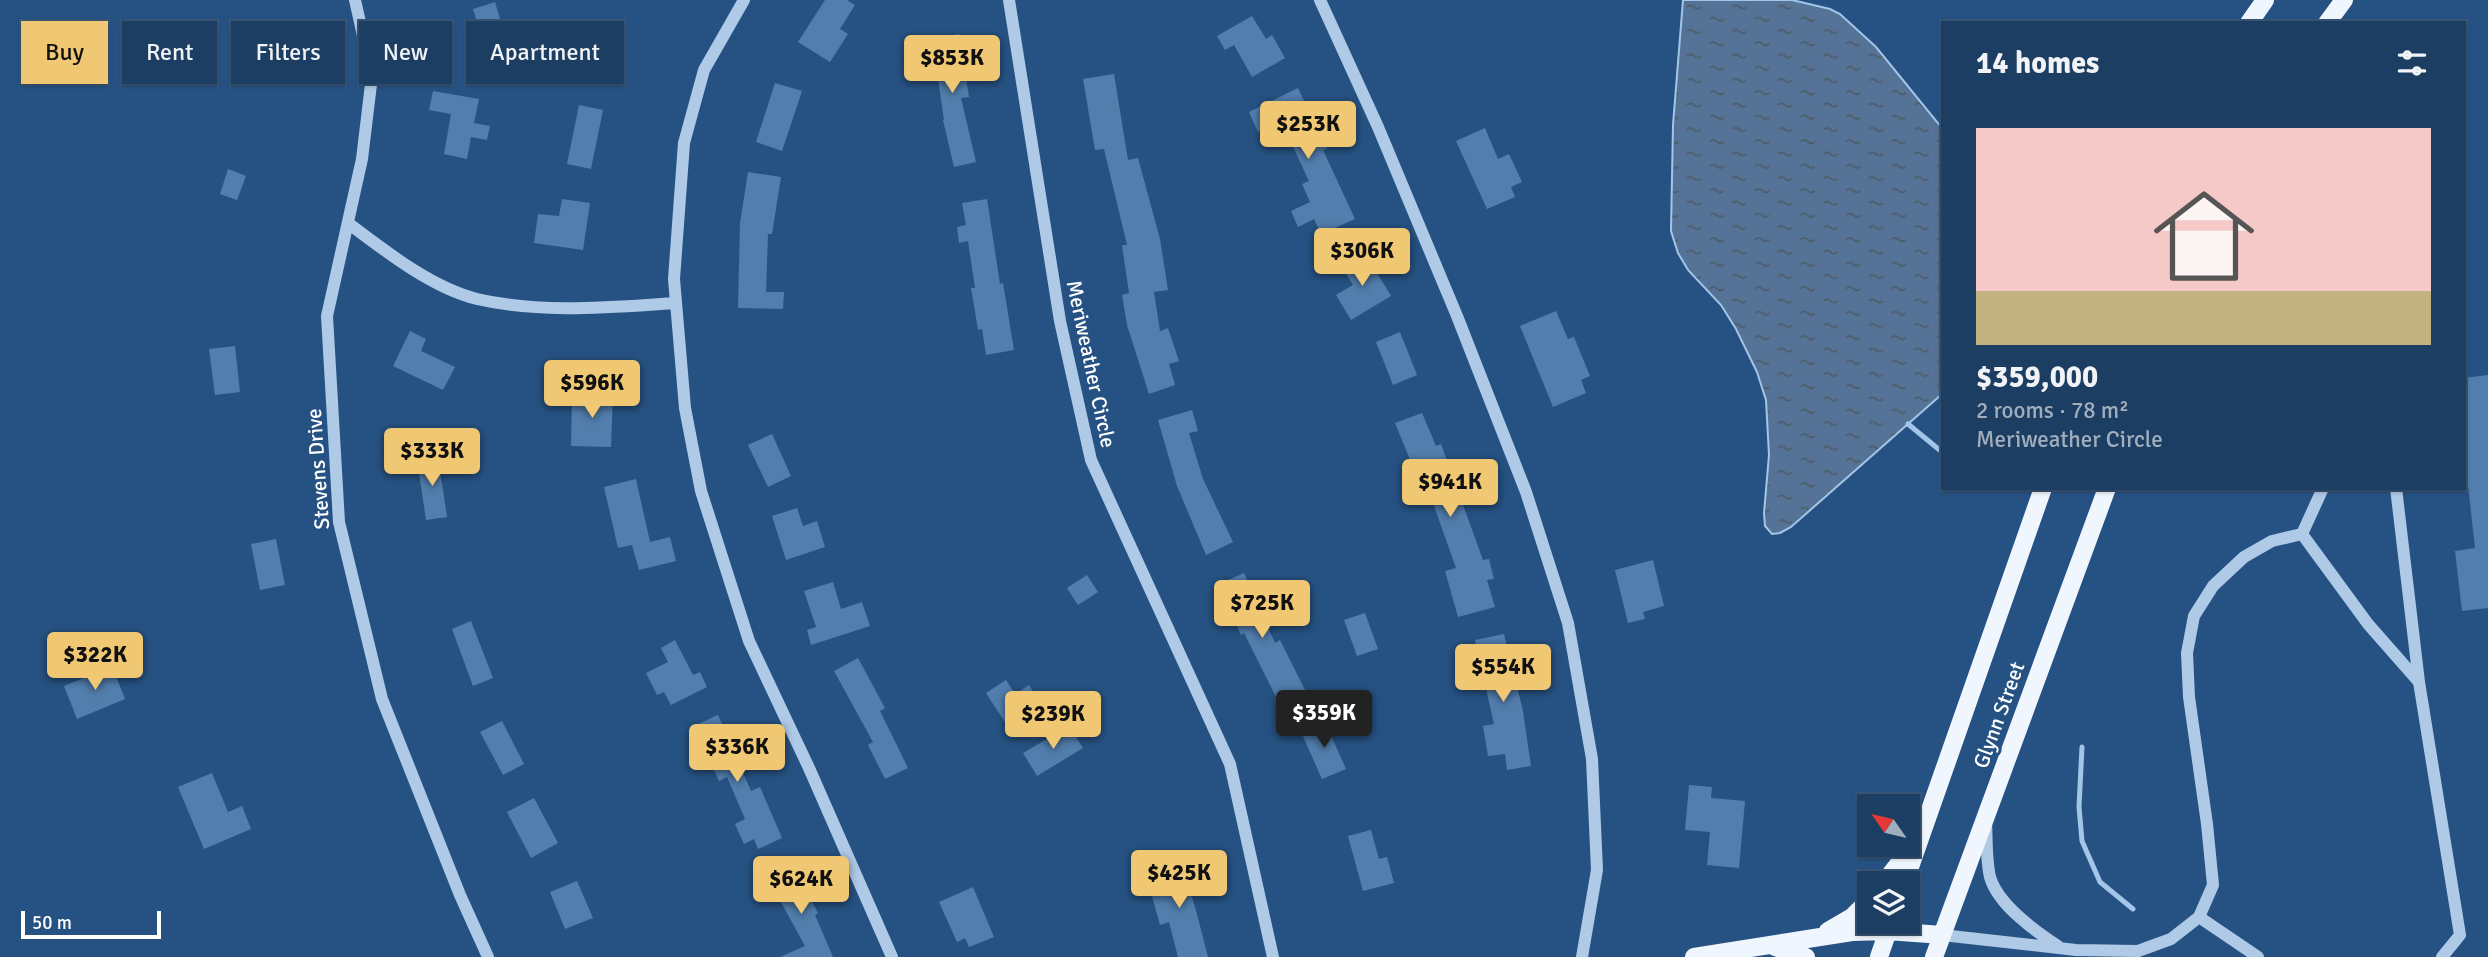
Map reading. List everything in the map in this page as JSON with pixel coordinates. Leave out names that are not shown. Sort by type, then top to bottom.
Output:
[{"type":"main road","points":[[2250,21],[2265,0]]},
{"type":"main road","points":[[2328,21],[2344,0]]},
{"type":"main road","name":"Glynn Street","points":[[1909,871],[2042,490]]},
{"type":"main road","name":"Glynn Street","points":[[1934,957],[2106,490]]},
{"type":"main road","points":[[1893,871],[1924,828]]},
{"type":"main road","points":[[1818,937],[1857,912]]},
{"type":"main road","points":[[1695,957],[1857,931]]},
{"type":"main road","points":[[1920,932],[1942,935]]},
{"type":"main road","points":[[1879,957],[1887,934]]},
{"type":"main road","points":[[1769,945],[1806,957]]},
{"type":"street","name":"Stevens Drive","points":[[355,0],[372,76],[362,159],[327,316],[339,522],[382,699],[460,895],[488,957]]},
{"type":"street","points":[[744,0],[704,70],[684,143],[674,279],[685,408],[701,491],[749,641],[809,768],[892,957]]},
{"type":"street","name":"Meriweather Circle","points":[[1009,0],[1060,321],[1091,460],[1230,764],[1273,957]]},
{"type":"street","points":[[1320,0],[1378,127],[1457,316],[1526,492],[1567,623],[1592,759],[1597,870],[1582,957]]},
{"type":"street","points":[[348,223],[413,269],[476,298],[535,307],[676,303]]},
{"type":"street","points":[[2302,534],[2322,490]]},
{"type":"street","points":[[2396,490],[2419,682],[2460,935],[2442,957]]},
{"type":"street","points":[[2302,534],[2368,624],[2419,682]]},
{"type":"street","points":[[1942,935],[2061,949],[2138,951],[2171,939],[2199,918],[2213,885],[2189,697],[2187,653],[2194,616],[2213,586],[2244,557],[2272,541],[2302,534]]},
{"type":"street","points":[[1985,817],[1990,877],[2000,894],[2032,929],[2061,949]]},
{"type":"street","points":[[2199,918],[2259,957]]},
{"type":"water","points":[[1683,0],[1792,0],[1840,14],[1876,47],[1941,127],[1941,395],[1791,527],[1780,533],[1772,534],[1765,526],[1769,455],[1766,400],[1757,372],[1721,305],[1688,270],[1678,253],[1671,231],[1673,125]]},
{"type":"building","points":[[825,0],[847,0],[855,5],[840,29],[848,34],[830,62],[798,42]]},
{"type":"building","points":[[495,2],[501,21],[477,21],[473,9]]},
{"type":"building","points":[[1252,16],[1266,39],[1272,35],[1285,58],[1252,77],[1234,45],[1225,50],[1217,36]]},
{"type":"building","points":[[959,34],[969,97],[961,98],[976,162],[954,167],[943,120],[938,79],[927,81],[924,61],[934,60],[931,39]]},
{"type":"building","points":[[1114,74],[1128,160],[1138,158],[1160,239],[1168,290],[1154,292],[1160,331],[1168,328],[1179,361],[1169,364],[1175,385],[1149,394],[1127,325],[1122,295],[1129,293],[1122,245],[1127,245],[1104,149],[1095,150],[1083,79]]},
{"type":"building","points":[[775,83],[802,91],[782,151],[756,142]]},
{"type":"building","points":[[1298,88],[1327,149],[1323,150],[1355,219],[1321,234],[1314,219],[1298,227],[1291,211],[1310,202],[1302,184],[1309,181],[1281,121],[1258,132],[1249,112]]},
{"type":"building","points":[[433,91],[479,99],[474,123],[490,126],[487,140],[471,137],[467,159],[444,154],[451,114],[429,110]]},
{"type":"building","points":[[579,105],[603,110],[591,169],[567,164]]},
{"type":"building","points":[[1485,128],[1498,159],[1509,154],[1522,182],[1511,187],[1515,197],[1487,209],[1456,141]]},
{"type":"building","points":[[228,169],[246,176],[237,200],[220,194]]},
{"type":"building","points":[[748,172],[781,177],[772,234],[768,234],[766,292],[784,292],[783,309],[738,308],[740,223]]},
{"type":"building","points":[[562,199],[590,203],[583,250],[534,243],[538,214],[559,216]]},
{"type":"building","points":[[987,199],[1000,284],[1003,283],[1014,350],[986,355],[982,329],[978,330],[971,288],[975,288],[968,241],[959,243],[957,227],[966,225],[962,203]]},
{"type":"building","points":[[1365,253],[1391,296],[1351,320],[1336,295],[1353,285],[1342,267]]},
{"type":"building","points":[[1556,311],[1568,339],[1574,337],[1590,376],[1581,380],[1586,393],[1553,407],[1520,326]]},
{"type":"building","points":[[410,331],[426,339],[421,351],[455,367],[443,390],[393,366]]},
{"type":"building","points":[[1400,332],[1417,375],[1393,385],[1376,342]]},
{"type":"building","points":[[235,346],[240,392],[215,395],[209,349]]},
{"type":"building","points":[[2488,375],[2488,608],[2462,611],[2455,551],[2475,548],[2466,486],[2466,378]]},
{"type":"building","points":[[572,392],[613,394],[611,447],[571,446]]},
{"type":"building","points":[[1192,410],[1198,431],[1189,433],[1203,479],[1233,542],[1206,555],[1177,486],[1158,420]]},
{"type":"building","points":[[1422,413],[1436,446],[1441,444],[1483,560],[1489,559],[1494,579],[1487,580],[1495,607],[1458,617],[1445,571],[1456,568],[1422,472],[1416,474],[1395,423]]},
{"type":"building","points":[[772,434],[791,476],[768,487],[748,445]]},
{"type":"building","points":[[438,456],[447,517],[426,520],[417,460]]},
{"type":"building","points":[[636,479],[650,542],[670,537],[676,561],[639,570],[632,545],[618,548],[604,487]]},
{"type":"building","points":[[797,508],[803,526],[817,521],[825,547],[786,560],[772,516]]},
{"type":"building","points":[[276,539],[285,585],[260,590],[251,544]]},
{"type":"building","points":[[1653,560],[1664,606],[1643,612],[1645,619],[1628,623],[1615,570]]},
{"type":"building","points":[[1244,573],[1275,643],[1280,640],[1306,692],[1280,705],[1244,633],[1241,635],[1219,584]]},
{"type":"building","points":[[1087,575],[1098,592],[1078,605],[1067,588]]},
{"type":"building","points":[[833,582],[841,609],[862,602],[870,626],[811,645],[807,630],[816,627],[804,591]]},
{"type":"building","points":[[1365,613],[1378,649],[1357,656],[1344,620]]},
{"type":"building","points":[[471,621],[493,678],[473,686],[452,629]]},
{"type":"building","points":[[1504,634],[1523,711],[1531,766],[1507,770],[1505,754],[1488,756],[1483,726],[1494,724],[1475,640]]},
{"type":"building","points":[[675,640],[693,675],[700,672],[707,687],[671,705],[664,692],[657,695],[646,673],[668,662],[661,648]]},
{"type":"building","points":[[858,658],[885,708],[880,711],[908,768],[885,779],[868,745],[873,742],[834,671]]},
{"type":"building","points":[[112,666],[125,699],[77,719],[64,686]]},
{"type":"building","points":[[1006,680],[1015,694],[1029,685],[1042,706],[1008,727],[986,693]]},
{"type":"building","points":[[718,715],[751,791],[760,787],[782,838],[758,849],[754,839],[744,844],[735,824],[745,819],[727,777],[719,781],[709,759],[700,763],[693,747],[703,742],[696,725]]},
{"type":"building","points":[[502,721],[524,764],[503,775],[480,732]]},
{"type":"building","points":[[1325,722],[1346,769],[1322,779],[1301,732]]},
{"type":"building","points":[[1069,726],[1083,748],[1037,776],[1023,753]]},
{"type":"building","points":[[212,773],[228,812],[242,806],[251,829],[204,849],[178,787]]},
{"type":"building","points":[[1689,785],[1712,787],[1711,798],[1745,801],[1739,868],[1707,865],[1710,832],[1685,830]]},
{"type":"building","points":[[534,798],[558,843],[531,858],[507,812]]},
{"type":"building","points":[[1371,830],[1379,859],[1387,857],[1394,883],[1363,891],[1348,836]]},
{"type":"building","points":[[1180,857],[1208,957],[1178,957],[1169,922],[1160,925],[1150,889],[1162,885],[1156,865]]},
{"type":"building","points":[[794,869],[818,913],[815,915],[833,957],[780,957],[805,946],[770,882]]},
{"type":"building","points":[[577,881],[593,918],[565,929],[550,892]]},
{"type":"building","points":[[973,887],[994,937],[969,947],[965,938],[957,942],[939,902]]},
{"type":"waterway","points":[[1908,424],[1941,451]]},
{"type":"waterway","points":[[2082,747],[2079,807],[2082,841],[2100,882],[2133,909]]}]
